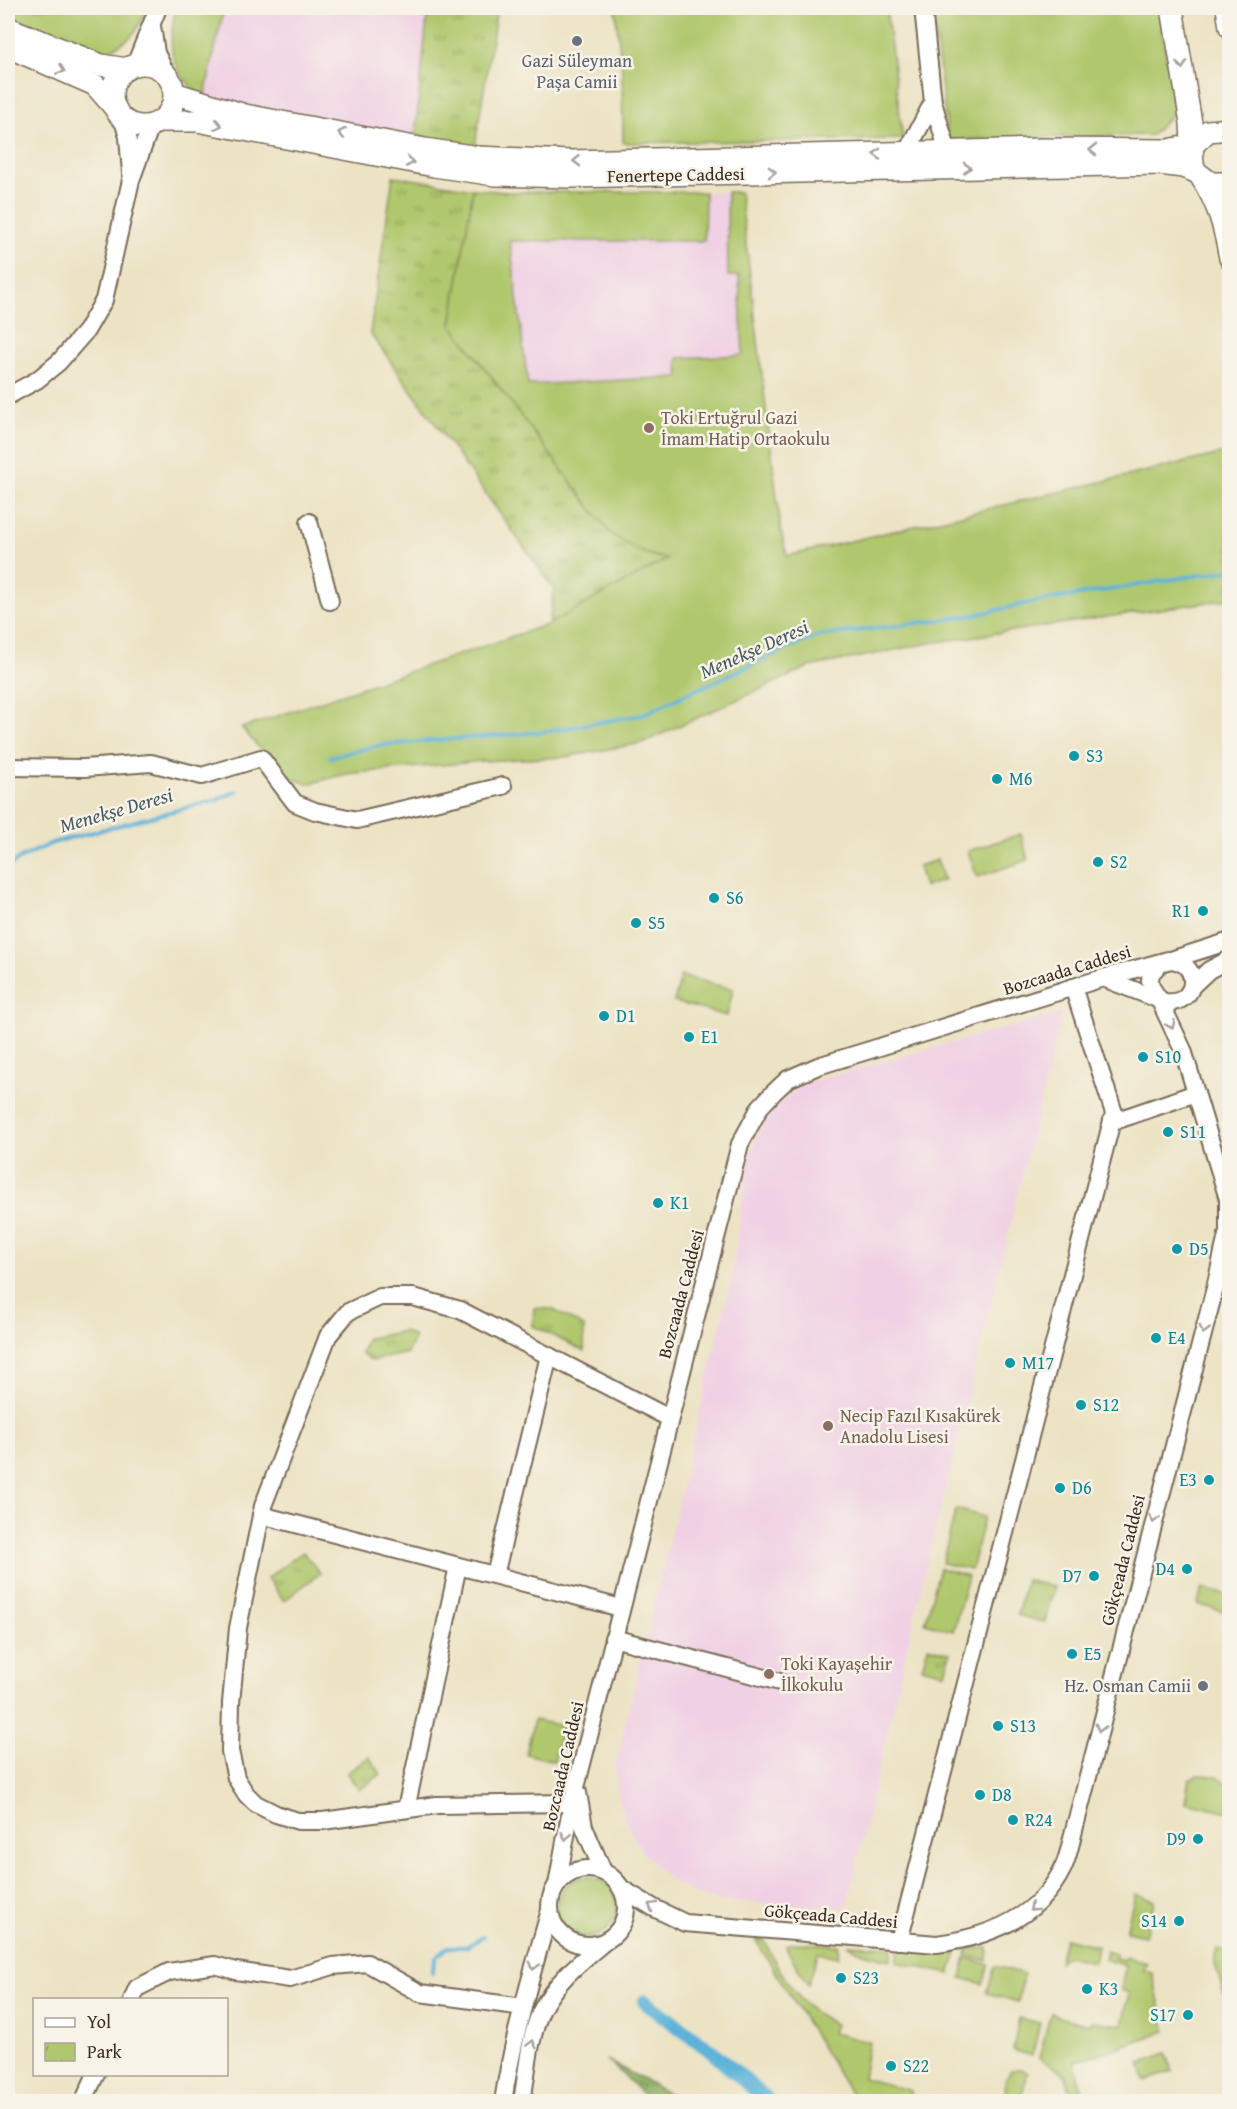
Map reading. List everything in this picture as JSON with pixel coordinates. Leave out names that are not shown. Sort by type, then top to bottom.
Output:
[{"type":"main road","points":[[1172,8],[1193,145],[1192,156],[1199,175],[1214,197],[1220,211],[1230,258]]},
{"type":"main road","points":[[1227,8],[1230,27]]},
{"type":"main road","points":[[8,28],[101,64],[131,67],[152,65],[170,84],[168,115],[156,123],[141,126],[131,123],[119,113],[95,85],[8,47]]},
{"type":"main road","points":[[119,113],[113,99],[115,82],[131,67]]},
{"type":"main road","name":"Fenertepe Caddesi","points":[[170,84],[245,115],[478,157],[571,161],[1043,149],[1168,150],[1193,145]]},
{"type":"main road","name":"Fenertepe Caddesi","points":[[156,123],[196,121],[434,166],[495,174],[571,177],[1160,164],[1183,167],[1211,183],[1230,183]]},
{"type":"main road","points":[[1193,145],[1208,131],[1230,129]]},
{"type":"street","points":[[131,67],[158,8]]},
{"type":"street","points":[[923,8],[933,102],[948,152]]},
{"type":"street","points":[[152,25],[156,53],[170,84]]},
{"type":"street","points":[[906,153],[933,102]]},
{"type":"street","points":[[119,113],[131,158],[131,180]]},
{"type":"street","points":[[8,396],[37,380],[59,362],[86,331],[104,300],[131,180],[156,123]]},
{"type":"street","points":[[309,522],[330,601]]},
{"type":"street","points":[[8,767],[84,768],[151,763],[202,776],[261,758],[295,803],[315,811],[357,820],[503,786]]},
{"type":"street","name":"Bozcaada Caddesi","points":[[556,1885],[574,1796],[613,1638],[740,1144],[760,1107],[788,1079],[818,1066],[1073,987],[1230,942]]},
{"type":"street","points":[[1103,978],[1172,1003],[1179,1001],[1189,993],[1192,986],[1209,970],[1230,959]]},
{"type":"street","points":[[1159,999],[1151,987],[1151,973],[1155,967],[1168,960],[1175,960],[1187,967],[1191,973],[1192,986]]},
{"type":"street","points":[[899,1941],[1114,1113],[1073,987]]},
{"type":"street","name":"Gökçeada Caddesi","points":[[621,1888],[685,1923],[937,1944],[964,1940],[1005,1927],[1041,1901],[1053,1886],[1064,1866],[1215,1288],[1227,1231],[1228,1199],[1183,1050],[1159,999]]},
{"type":"street","points":[[1112,1122],[1196,1093]]},
{"type":"street","points":[[603,1872],[574,1796],[437,1805],[323,1821],[298,1821],[256,1804],[246,1794],[236,1778],[230,1751],[231,1703],[238,1628],[261,1515],[328,1336],[348,1312],[380,1297],[413,1297],[460,1310],[669,1418]]},
{"type":"street","points":[[495,1575],[549,1356]]},
{"type":"street","points":[[261,1515],[621,1608]]},
{"type":"street","points":[[406,1809],[458,1566]]},
{"type":"street","points":[[613,1638],[780,1682]]},
{"type":"street","points":[[503,2102],[508,2069],[523,2007],[556,1885],[577,1870],[590,1869],[603,1872],[614,1878],[621,1888],[626,1899],[626,1911],[620,1928],[565,1977],[542,2010],[531,2046],[522,2102]]},
{"type":"street","points":[[550,1910],[556,1928],[570,1941],[582,1945],[595,1945],[607,1940]]},
{"type":"street","points":[[133,1998],[137,1988],[169,1972],[215,1965],[236,1971],[290,1979],[333,1966],[367,1964],[420,1993],[523,2007]]},
{"type":"street","points":[[83,2102],[95,2076]]},
{"type":"shaded area","points":[[224,8],[428,8],[415,136],[204,99]]},
{"type":"shaded area","name":"Toki Ertuğrul Gazi İmam Hatip Ortaokulu","points":[[473,189],[508,192],[740,192],[781,532],[667,559],[451,324]]},
{"type":"shaded area","points":[[1062,1013],[923,1580],[846,1908],[720,1901],[694,1894],[671,1880],[653,1864],[637,1844],[626,1823],[619,1801],[615,1768],[732,1276],[748,1159],[756,1138],[771,1113],[808,1082]]},
{"type":"green space","points":[[8,8],[146,8],[136,31],[119,45],[103,53],[8,15]]},
{"type":"green space","points":[[176,8],[224,8],[204,99],[184,78],[174,58],[171,36]]},
{"type":"green space","points":[[428,8],[497,8],[475,146],[415,136]]},
{"type":"green space","points":[[615,8],[886,8],[903,139],[623,143],[622,69]]},
{"type":"green space","points":[[932,8],[1158,8],[1175,111],[1152,135],[948,140]]},
{"type":"green space","points":[[393,176],[473,189],[451,324],[610,533],[637,550],[667,559],[549,624],[554,589],[370,333]]},
{"type":"green space","points":[[473,189],[508,192],[705,192],[704,241],[510,241],[528,385],[679,377],[678,358],[743,355],[739,276],[728,276],[727,192],[740,192],[781,532],[787,556],[1229,452],[1229,599],[930,643],[809,667],[642,743],[565,757],[483,761],[346,774],[308,784],[283,776],[242,728],[549,624],[666,559],[637,550],[610,533],[451,324]]},
{"type":"green space","points":[[1021,834],[1028,860],[977,877],[968,851]]},
{"type":"green space","points":[[937,860],[944,880],[924,887],[918,866]]},
{"type":"green space","points":[[681,976],[733,989],[727,1016],[674,1002]]},
{"type":"green space","points":[[534,1308],[552,1309],[584,1327],[584,1351],[533,1326]]},
{"type":"green space","points":[[403,1331],[415,1337],[407,1353],[372,1361],[361,1353],[366,1339]]},
{"type":"green space","points":[[956,1509],[984,1517],[971,1570],[942,1563]]},
{"type":"green space","points":[[303,1552],[320,1573],[284,1601],[267,1578]]},
{"type":"green space","points":[[940,1568],[968,1576],[953,1631],[925,1623]]},
{"type":"green space","points":[[1026,1580],[1054,1587],[1045,1622],[1017,1615]]},
{"type":"green space","points":[[1202,1588],[1227,1595],[1223,1612],[1198,1604]]},
{"type":"green space","points":[[928,1647],[950,1653],[945,1673],[922,1667]]},
{"type":"green space","points":[[534,1720],[562,1726],[554,1761],[526,1754]]},
{"type":"green space","points":[[369,1757],[381,1774],[359,1790],[347,1773]]},
{"type":"green space","points":[[1198,1775],[1218,1776],[1229,1786],[1229,1812],[1185,1802],[1189,1779]]},
{"type":"green space","points":[[581,1877],[593,1877],[609,1885],[615,1895],[617,1907],[615,1919],[609,1929],[593,1937],[581,1937],[565,1929],[557,1913],[557,1901],[565,1885]]},
{"type":"green space","points":[[1135,1894],[1155,1900],[1145,1935],[1126,1931]]},
{"type":"green space","points":[[1065,1938],[1097,1946],[1094,1962],[1067,1956],[1059,1962]]},
{"type":"green space","points":[[755,1939],[764,1940],[784,1977],[801,2000],[835,2024],[832,2033],[869,2042],[863,2078],[911,2091],[909,2101],[855,2101]]},
{"type":"green space","points":[[794,1943],[839,1945],[838,1957],[818,1953],[808,1985],[787,1950],[786,1945]]},
{"type":"green space","points":[[848,1945],[893,1947],[890,1960],[863,1953]]},
{"type":"green space","points":[[988,1947],[987,1960],[967,1956],[968,1949]]},
{"type":"green space","points":[[899,1948],[957,1953],[950,1974],[896,1962]]},
{"type":"green space","points":[[1217,1949],[1228,1951],[1225,1983],[1229,1985],[1229,2013],[1214,1960]]},
{"type":"green space","points":[[1106,1950],[1116,1953],[1115,1958],[1123,1961],[1126,1957],[1147,1963],[1144,1971],[1152,1973],[1166,2031],[1074,2062],[1083,2093],[1073,2096],[1064,2073],[1039,2058],[1051,2012],[1059,2017],[1090,2025],[1091,2021],[1122,2025],[1129,1993],[1122,1990],[1125,1966],[1104,1959]]},
{"type":"green space","points":[[966,1958],[989,1964],[983,1984],[961,1978]]},
{"type":"green space","points":[[995,1966],[1024,1974],[1018,2002],[987,1993]]},
{"type":"green space","points":[[1019,2018],[1040,2023],[1032,2056],[1013,2050]]},
{"type":"green space","points":[[1167,2053],[1172,2072],[1145,2081],[1140,2063]]},
{"type":"green space","points":[[607,2060],[682,2101],[650,2101]]},
{"type":"green space","points":[[1020,2069],[1028,2072],[1020,2101],[1006,2101],[1005,2081],[1011,2070]]},
{"type":"waterway","name":"Menekşe Deresi","points":[[330,757],[381,745],[543,732],[641,715],[819,636],[970,616],[1029,603],[1230,570]]},
{"type":"waterway","name":"Menekşe Deresi","points":[[8,867],[52,843],[219,799],[237,791]]},
{"type":"waterway","points":[[432,1972],[436,1957],[448,1947],[466,1947],[483,1937]]},
{"type":"waterway","points":[[645,2002],[710,2050],[769,2102]]},
{"type":"place","name":"Gazi Süleyman Paşa Camii","points":[[577,41]]},
{"type":"place","name":"Toki Ertuğrul Gazi İmam Hatip Ortaokulu","points":[[649,428]]},
{"type":"place","name":"S3","points":[[1074,756]]},
{"type":"place","name":"M6","points":[[997,779]]},
{"type":"place","name":"S2","points":[[1098,862]]},
{"type":"place","name":"S6","points":[[714,898]]},
{"type":"place","name":"R1","points":[[1203,911]]},
{"type":"place","name":"S5","points":[[636,923]]},
{"type":"place","name":"D1","points":[[604,1016]]},
{"type":"place","name":"E1","points":[[689,1037]]},
{"type":"place","name":"S10","points":[[1143,1057]]},
{"type":"place","name":"S11","points":[[1168,1132]]},
{"type":"place","name":"K1","points":[[658,1203]]},
{"type":"place","name":"D5","points":[[1177,1249]]},
{"type":"place","name":"E4","points":[[1156,1338]]},
{"type":"place","name":"M17","points":[[1010,1363]]},
{"type":"place","name":"S12","points":[[1081,1405]]},
{"type":"place","name":"Necip Fazıl Kısakürek Anadolu Lisesi","points":[[828,1426]]},
{"type":"place","name":"E3","points":[[1209,1480]]},
{"type":"place","name":"D6","points":[[1060,1488]]},
{"type":"place","name":"D4","points":[[1187,1569]]},
{"type":"place","name":"D7","points":[[1094,1576]]},
{"type":"place","name":"E5","points":[[1072,1654]]},
{"type":"place","name":"Toki Kayaşehir İlkokulu","points":[[769,1674]]},
{"type":"place","name":"Hz. Osman Camii","points":[[1203,1686]]},
{"type":"place","name":"S13","points":[[998,1726]]},
{"type":"place","name":"D8","points":[[980,1795]]},
{"type":"place","name":"R24","points":[[1013,1820]]},
{"type":"place","name":"D9","points":[[1198,1839]]},
{"type":"place","name":"S14","points":[[1179,1921]]},
{"type":"place","name":"S23","points":[[841,1978]]},
{"type":"place","name":"K3","points":[[1087,1989]]},
{"type":"place","name":"S17","points":[[1188,2015]]},
{"type":"place","name":"S22","points":[[891,2066]]}]
